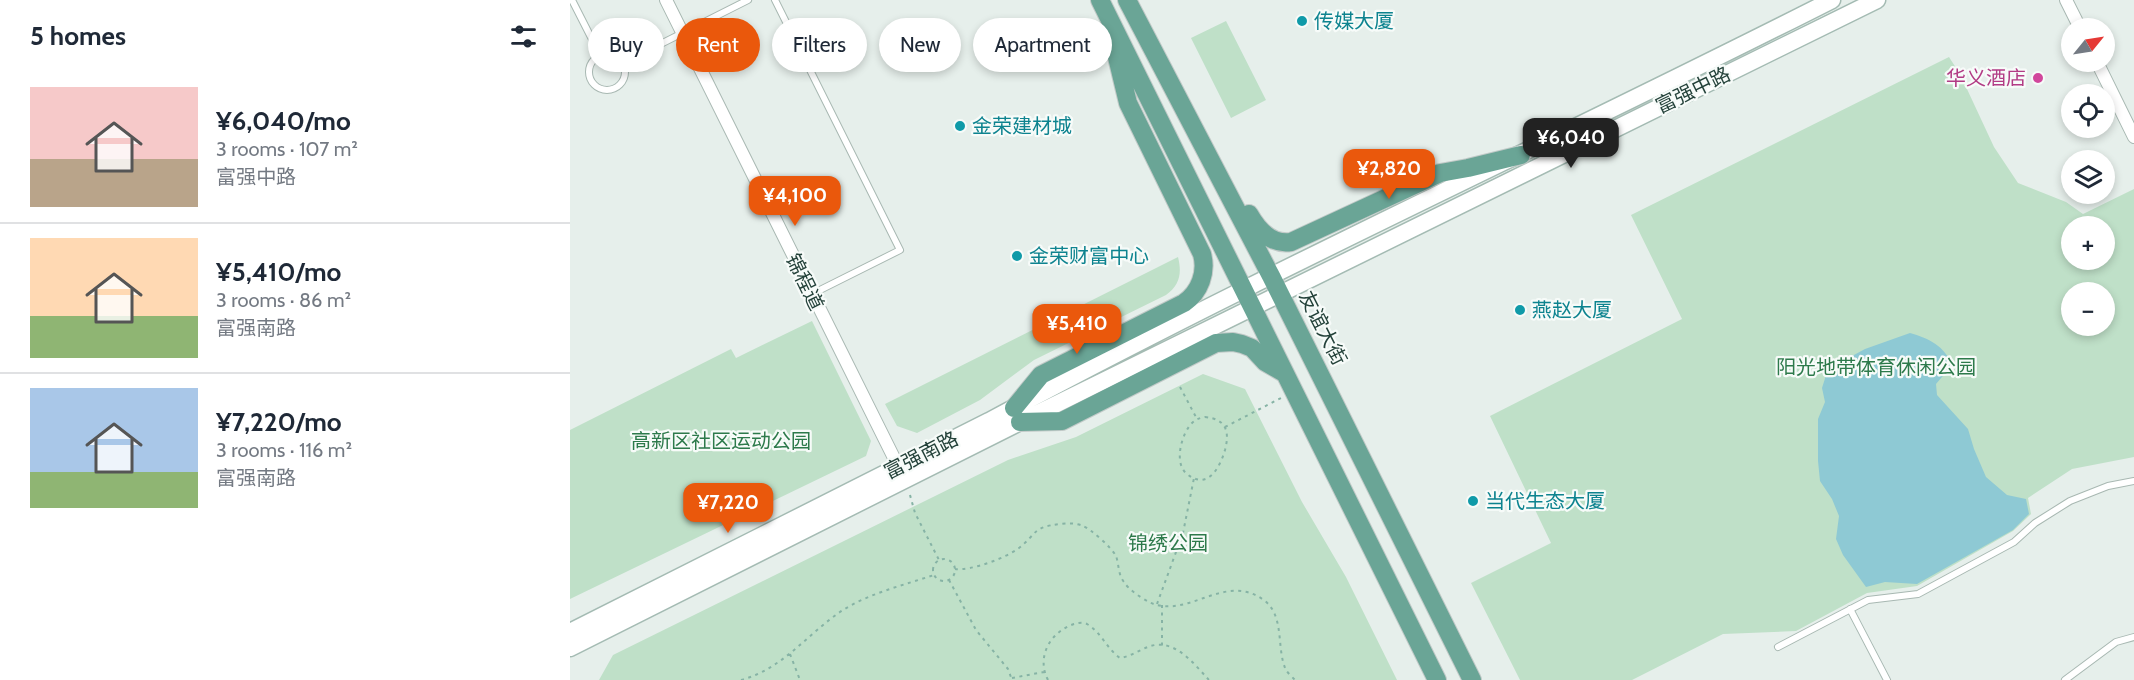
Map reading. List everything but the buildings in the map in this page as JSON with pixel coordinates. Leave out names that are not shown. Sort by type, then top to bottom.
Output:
[{"type":"main road","name":"友谊大街","points":[[1127,0],[1281,295],[1472,680]]},
{"type":"main road","name":"富强中路","points":[[1271,276],[1521,155],[1811,5],[1832,0]]},
{"type":"main road","name":"富强中路","points":[[1252,309],[1877,0]]},
{"type":"main road","points":[[1103,6],[1437,680]]},
{"type":"main road","points":[[1103,6],[1128,103],[1202,254],[1205,270],[1191,298],[1041,375],[1017,415],[1062,421],[1216,343],[1233,342],[1252,348],[1265,362],[1284,373]]},
{"type":"main road","points":[[1136,18],[1170,62],[1253,221],[1263,233],[1276,242],[1291,242],[1301,238],[1440,173],[1521,155]]},
{"type":"main road","name":"富强南路","points":[[570,648],[1017,415],[1271,276]]},
{"type":"main road","name":"富强南路","points":[[1017,415],[1252,309]]},
{"type":"main road","name":"富强南路","points":[[570,632],[902,474]]},
{"type":"street","name":"锦程道","points":[[666,0],[676,21]]},
{"type":"street","points":[[2066,0],[2075,18]]},
{"type":"street","name":"锦程道","points":[[701,72],[902,474]]},
{"type":"street","points":[[2102,72],[2134,137]]},
{"type":"lane","points":[[572,0],[588,31]]},
{"type":"lane","points":[[712,18],[748,0]]},
{"type":"lane","points":[[775,0],[900,250],[812,295]]},
{"type":"lane","points":[[589,72],[594,86],[599,89],[612,90],[621,83],[625,72]]},
{"type":"lane","points":[[1778,647],[1868,600],[1918,594],[2014,542],[2035,523],[2070,501],[2108,486],[2134,481]]},
{"type":"lane","points":[[1850,609],[1887,680]]},
{"type":"lane","points":[[2065,680],[2116,642],[2134,637]]},
{"type":"path","points":[[1180,387],[1197,419]]},
{"type":"path","points":[[1225,427],[1293,391]]},
{"type":"path","points":[[1205,417],[1213,418],[1225,427],[1228,437],[1217,471],[1210,477],[1202,479],[1186,474],[1179,459],[1190,424],[1205,417]]},
{"type":"path","points":[[902,474],[915,513],[939,560]]},
{"type":"path","points":[[1156,604],[1183,533],[1194,478]]},
{"type":"path","points":[[955,569],[964,570],[1011,554],[1038,528],[1062,524],[1082,525],[1102,540],[1115,554],[1124,583],[1149,602],[1171,607],[1226,592],[1243,590],[1253,593],[1268,603],[1275,612],[1286,669],[1295,680]]},
{"type":"path","points":[[948,559],[954,565],[954,574],[949,580],[940,580],[934,575],[933,566],[939,560],[948,559]]},
{"type":"path","points":[[741,680],[750,678],[790,654],[851,606],[934,575]]},
{"type":"path","points":[[949,580],[976,630],[1008,669],[1012,679],[1044,672]]},
{"type":"path","points":[[1162,605],[1162,646]]},
{"type":"path","points":[[1048,680],[1044,672],[1043,661],[1053,636],[1062,629],[1078,623],[1086,623],[1111,652],[1120,658],[1129,657],[1156,645],[1162,646],[1182,652],[1209,680]]},
{"type":"path","points":[[790,654],[800,680]]},
{"type":"green space","points":[[1226,21],[1266,100],[1231,118],[1191,38]]},
{"type":"green space","name":"阳光地带体育休闲公园","points":[[1949,57],[1960,74],[1994,147],[2018,183],[2061,200],[2061,204],[2069,204],[2083,214],[2103,204],[2115,204],[2115,198],[2134,189],[2134,457],[2072,469],[2028,498],[2031,514],[2013,531],[1917,586],[1867,593],[1796,631],[1723,634],[1632,680],[1520,680],[1471,583],[1551,543],[1490,416],[1682,319],[1631,215]]},
{"type":"green space","points":[[1178,257],[1179,278],[1166,295],[1034,360],[980,400],[917,433],[897,426],[885,404]]},
{"type":"green space","name":"高新区社区运动公园","points":[[812,321],[871,441],[866,456],[570,599],[570,430],[731,349],[736,358]]},
{"type":"green space","name":"锦绣公园","points":[[1203,374],[1245,389],[1302,502],[1346,577],[1397,680],[599,680],[613,655],[1008,460],[1076,437]]},
{"type":"water","points":[[1910,333],[1935,344],[1949,358],[1952,365],[1936,384],[1937,395],[1968,429],[1986,477],[2007,495],[2026,499],[2029,514],[2013,530],[1917,584],[1885,582],[1866,587],[1843,555],[1836,539],[1839,516],[1832,499],[1820,481],[1818,419],[1825,402],[1822,388],[1828,369],[1865,349]]},
{"type":"place","name":"传媒大厦","points":[[1302,21]]},
{"type":"place","name":"华义酒店","points":[[2038,78]]},
{"type":"place","name":"金荣建材城","points":[[960,126]]},
{"type":"place","name":"金荣财富中心","points":[[1017,256]]},
{"type":"place","name":"燕赵大厦","points":[[1520,310]]},
{"type":"place","name":"当代生态大厦","points":[[1473,501]]}]
